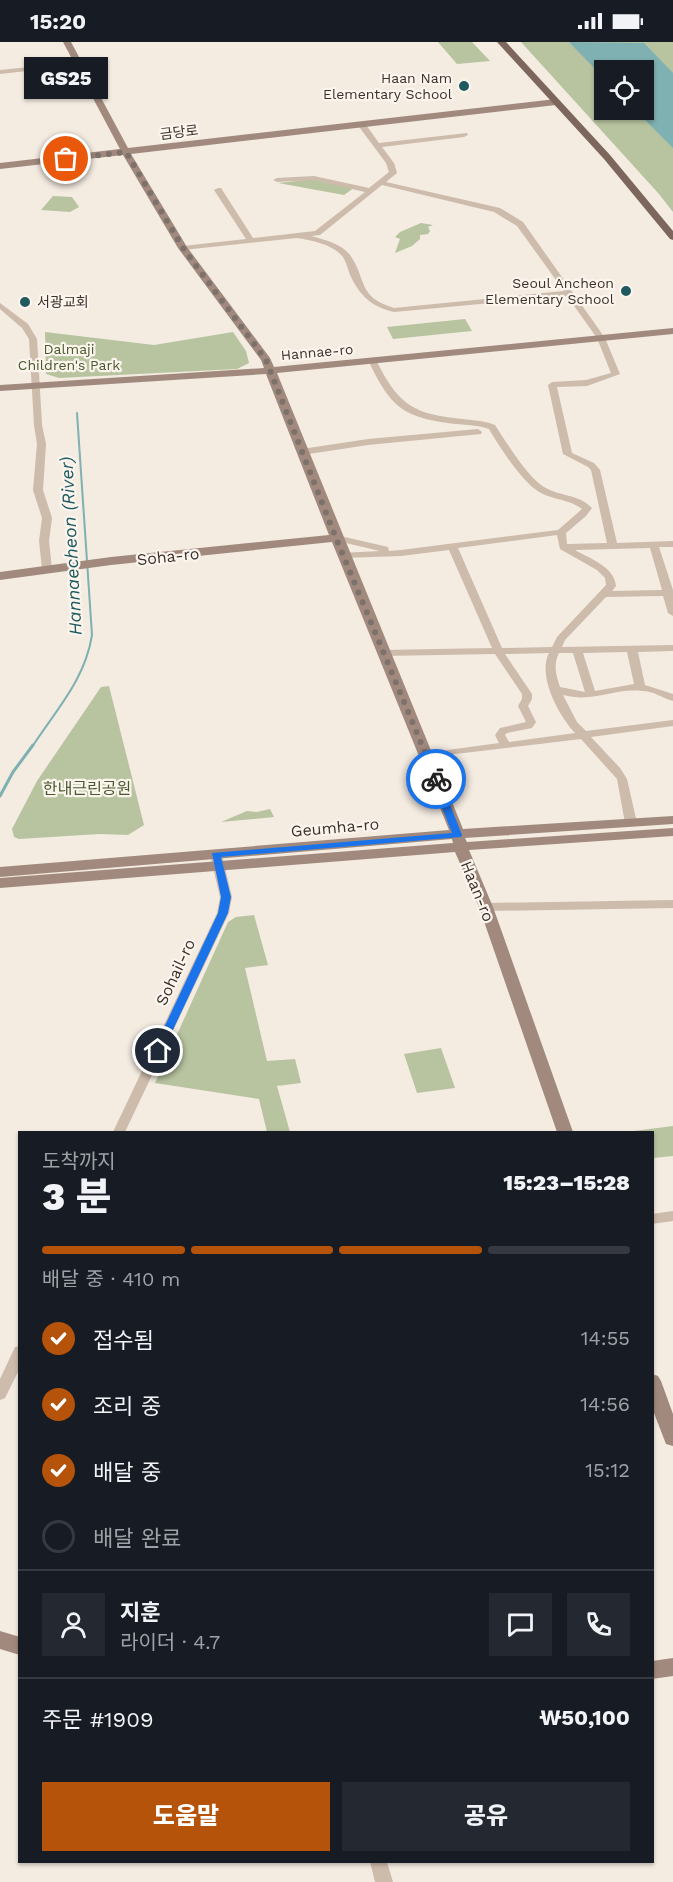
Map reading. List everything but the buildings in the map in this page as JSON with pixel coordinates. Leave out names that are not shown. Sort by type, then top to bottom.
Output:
[{"type":"main road","name":"Haan-ro","points":[[67,42],[126,152],[183,248],[266,360],[426,756],[477,891],[486,907],[565,1131]]},
{"type":"main road","points":[[491,42],[522,65]]},
{"type":"main road","points":[[501,42],[607,157],[673,237]]},
{"type":"main road","points":[[513,42],[522,65]]},
{"type":"main road","name":"금당로","points":[[0,166],[556,102]]},
{"type":"main road","name":"Hannae-ro","points":[[0,388],[312,368],[673,331]]},
{"type":"main road","points":[[280,394],[281,385],[285,381],[312,368]]},
{"type":"main road","name":"Soha-ro","points":[[0,576],[66,566],[336,538]]},
{"type":"main road","name":"Geumha-ro","points":[[0,872],[217,860],[459,841],[673,820]]},
{"type":"main road","name":"Geumha-ro","points":[[459,841],[673,832]]},
{"type":"main road","name":"Geumha-ro","points":[[0,883],[217,860]]},
{"type":"main road","points":[[654,1387],[673,1439]]},
{"type":"main road","points":[[0,1640],[18,1645]]},
{"type":"main road","points":[[654,1670],[673,1667]]},
{"type":"street","points":[[0,72],[79,64]]},
{"type":"street","points":[[183,248],[317,233],[393,172],[390,163],[361,124]]},
{"type":"street","points":[[377,146],[464,135]]},
{"type":"street","points":[[277,180],[314,178],[371,191]]},
{"type":"street","points":[[382,183],[497,210],[520,224],[601,338],[616,374],[587,383],[552,384],[568,454],[591,465],[595,470],[613,546]]},
{"type":"street","points":[[218,190],[251,240]]},
{"type":"street","points":[[295,235],[315,240],[346,255],[365,297],[381,308],[394,310],[569,293]]},
{"type":"street","points":[[0,305],[30,333],[37,386],[38,425],[42,437],[43,456],[38,470],[38,493],[45,506],[47,522],[44,541],[47,569]]},
{"type":"street","points":[[343,555],[401,553],[561,532],[570,521],[585,512],[586,508],[582,503],[538,487],[508,452],[492,427],[415,414],[402,407],[387,393],[372,362]]},
{"type":"street","points":[[302,452],[368,442],[478,432]]},
{"type":"street","points":[[561,532],[563,547]]},
{"type":"street","points":[[336,538],[401,553]]},
{"type":"street","points":[[563,547],[673,544]]},
{"type":"street","points":[[654,545],[670,593],[673,613]]},
{"type":"street","points":[[453,547],[498,651],[527,694],[523,706],[531,722],[528,726],[504,730],[500,735],[506,745]]},
{"type":"street","points":[[563,547],[600,568],[609,577],[611,586],[574,624],[555,650],[550,661],[550,676],[573,724],[622,779],[631,823]]},
{"type":"street","points":[[605,594],[670,593]]},
{"type":"street","points":[[383,653],[673,648]]},
{"type":"street","points":[[632,649],[640,687]]},
{"type":"street","points":[[577,650],[591,695]]},
{"type":"street","points":[[555,689],[576,695],[591,695],[625,687],[640,687],[654,689],[673,698]]},
{"type":"street","points":[[426,756],[673,723]]},
{"type":"street","name":"Sohail-ro","points":[[119,1131],[223,913],[226,897],[217,860]]},
{"type":"street","points":[[486,907],[673,904]]},
{"type":"street","points":[[654,1219],[673,1216]]},
{"type":"street","points":[[0,1394],[18,1355]]},
{"type":"street","points":[[379,1863],[384,1882]]},
{"type":"green space","points":[[438,42],[472,42],[490,61],[457,64]]},
{"type":"green space","points":[[521,42],[673,42],[673,212],[659,194]]},
{"type":"green space","points":[[315,179],[355,187],[344,195],[278,183]]},
{"type":"green space","points":[[53,196],[72,197],[79,207],[70,212],[41,210]]},
{"type":"green space","points":[[421,223],[433,225],[428,227],[430,231],[428,234],[420,235],[420,239],[412,246],[395,253],[400,239],[395,237],[400,232]]},
{"type":"green space","points":[[465,319],[472,331],[393,339],[387,327]]},
{"type":"green space","name":"Dalmaji Children's Park","points":[[45,332],[154,345],[233,332],[246,351],[249,363],[237,369],[59,378],[46,374]]},
{"type":"green space","name":"한내근린공원","points":[[109,686],[144,825],[128,835],[99,834],[19,839],[14,837],[12,829],[37,781],[101,687]]},
{"type":"green space","points":[[270,809],[274,817],[221,822],[247,811],[257,812]]},
{"type":"green space","points":[[254,915],[268,965],[245,968],[267,1061],[295,1059],[301,1083],[277,1086],[290,1131],[267,1131],[259,1099],[155,1083],[228,922],[236,917]]},
{"type":"green space","points":[[441,1048],[455,1088],[417,1093],[404,1054]]},
{"type":"green space","points":[[673,1126],[673,1156],[654,1158],[654,1131],[634,1131]]},
{"type":"water","points":[[569,42],[644,43],[673,73],[673,148],[645,120],[654,120],[654,60],[594,60],[594,68]]},
{"type":"waterway","name":"Hannaecheon (River)","points":[[32,747],[76,680],[83,666],[92,635],[77,413]]},
{"type":"waterway","name":"Hannaecheon (River)","points":[[0,796],[13,772],[33,745]]},
{"type":"way so far","points":[[66,159],[126,152],[183,248],[266,360],[336,538],[436,779]]},
{"type":"place","name":"Haan Nam Elementary School","points":[[464,86]]},
{"type":"place","name":"GS25","points":[[66,159]]},
{"type":"place","name":"Seoul Ancheon Elementary School","points":[[626,291]]},
{"type":"place","name":"서광교회","points":[[25,302]]},
{"type":"route","points":[[158,1051],[223,913],[226,897],[216,855],[458,835],[436,779]]}]
